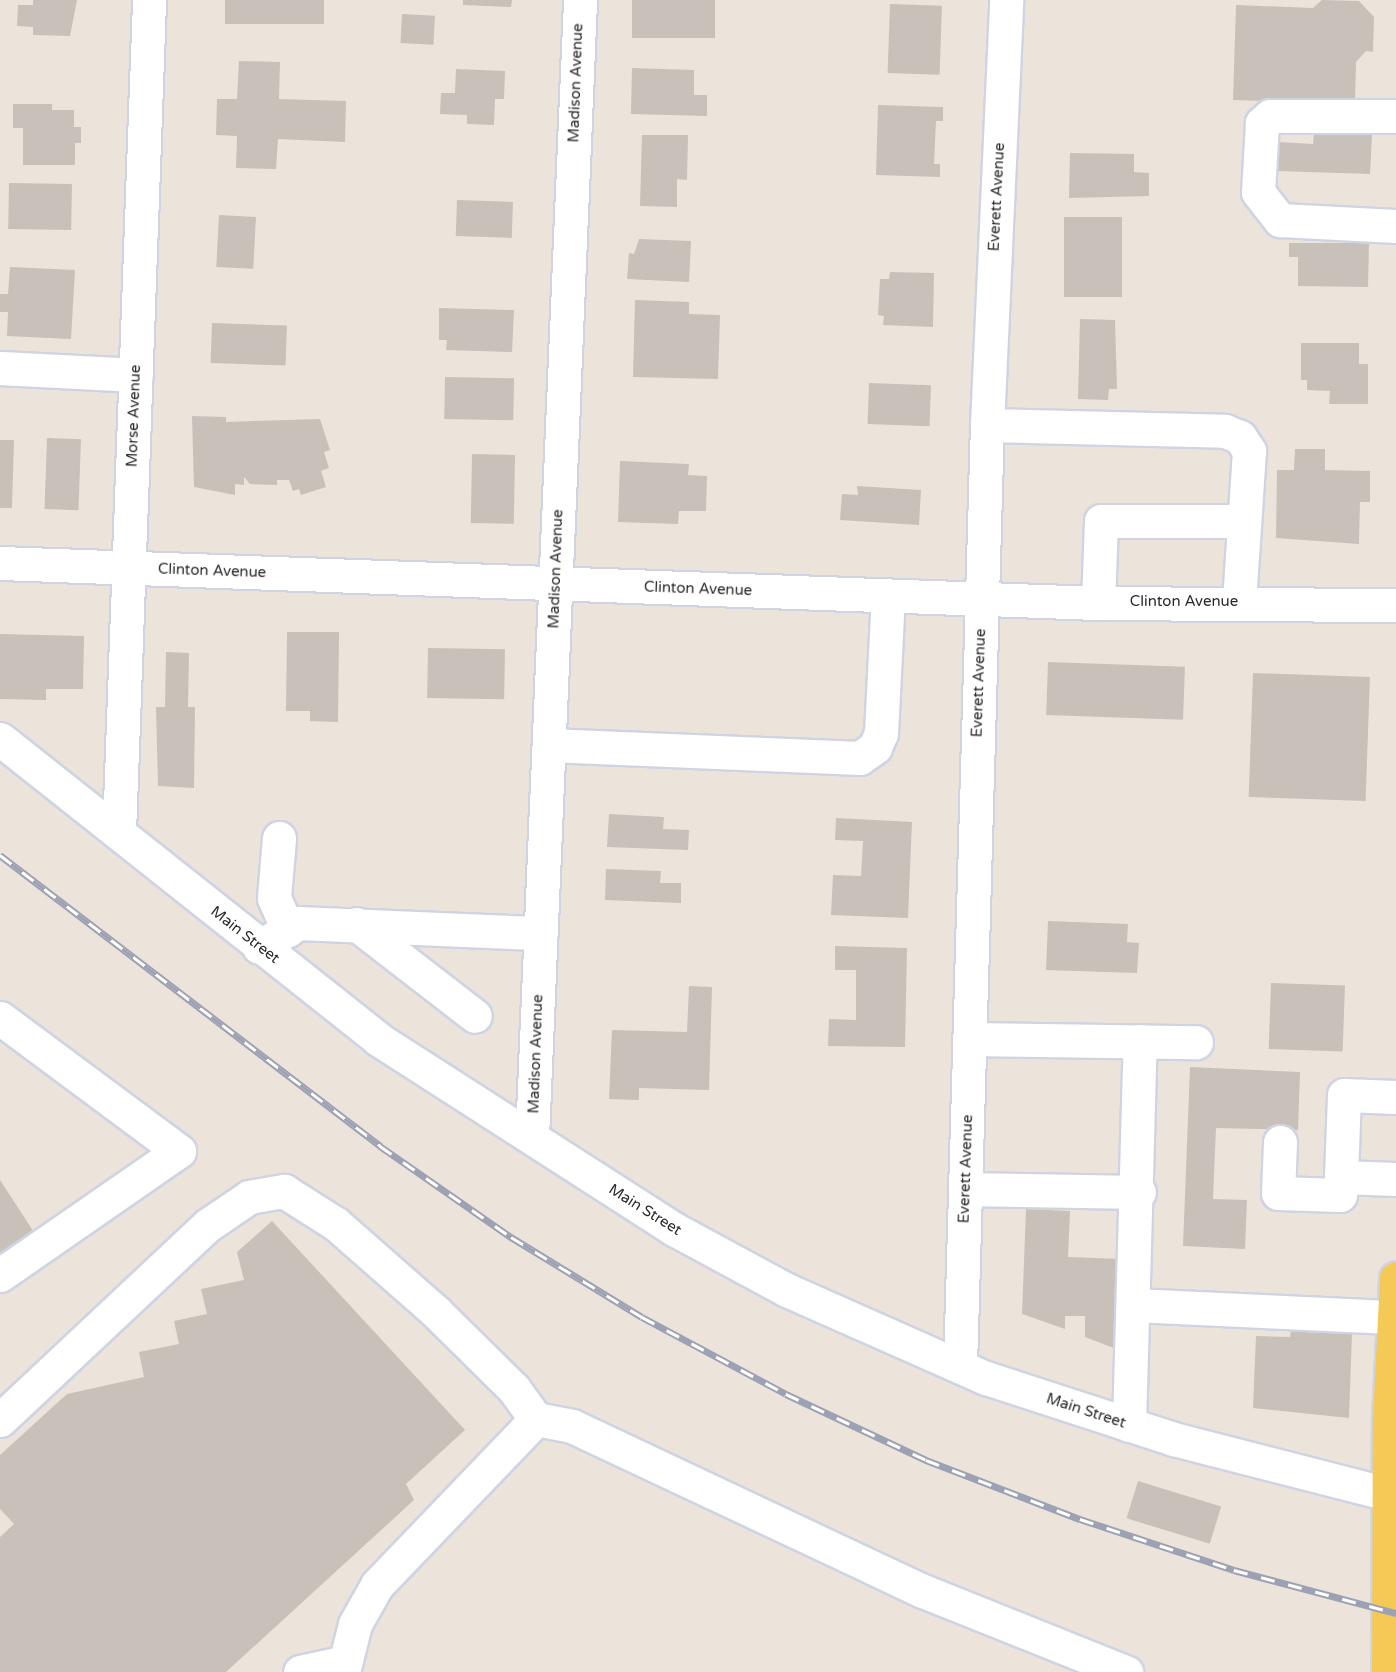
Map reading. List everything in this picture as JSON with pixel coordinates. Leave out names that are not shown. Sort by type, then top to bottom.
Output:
[{"type":"main road","points":[[1388,1672],[1391,1567],[1388,1494],[1396,1278]]},
{"type":"street","name":"Morse Avenue","points":[[119,832],[149,0]]},
{"type":"street","name":"Madison Avenue","points":[[532,1137],[580,0]]},
{"type":"street","name":"Everett Avenue","points":[[960,1366],[987,425],[1006,0]]},
{"type":"street","points":[[1396,116],[1270,116],[1262,123],[1258,192],[1280,220],[1396,225]]},
{"type":"street","points":[[0,368],[136,375]]},
{"type":"street","points":[[987,425],[1225,431],[1240,437],[1249,450],[1239,602]]},
{"type":"street","points":[[1098,603],[1101,521],[1244,521]]},
{"type":"street","name":"Clinton Avenue","points":[[0,563],[1098,603],[1239,602],[1396,605]]},
{"type":"street","points":[[549,745],[860,758],[875,747],[881,733],[888,596]]},
{"type":"street","name":"Main Street","points":[[0,739],[119,832],[259,947],[378,1039],[674,1229],[787,1290],[960,1366],[1129,1425],[1388,1494]]},
{"type":"street","points":[[279,838],[274,898],[288,930]]},
{"type":"street","points":[[259,947],[298,923],[541,933]]},
{"type":"street","points":[[356,924],[475,1016]]},
{"type":"street","points":[[0,1018],[179,1151],[0,1275]]},
{"type":"street","points":[[969,1039],[1196,1042]]},
{"type":"street","points":[[1129,1425],[1135,1305],[1140,1041]]},
{"type":"street","points":[[1280,1142],[1278,1193],[1340,1195],[1344,1095],[1396,1097]]},
{"type":"street","points":[[1341,1177],[1396,1179]]},
{"type":"street","points":[[965,1189],[1138,1192]]},
{"type":"street","points":[[0,1420],[208,1225],[249,1197],[284,1191],[336,1224],[436,1312],[514,1389],[536,1419],[572,1426],[1080,1665],[1126,1672]]},
{"type":"street","points":[[1135,1305],[1394,1317]]},
{"type":"street","points":[[300,1672],[343,1667],[355,1624],[377,1585],[536,1419]]},
{"type":"building","points":[[33,0],[77,0],[70,36],[33,35],[33,27],[17,26],[18,5],[33,5]]},
{"type":"building","points":[[225,0],[324,0],[324,24],[225,24]]},
{"type":"building","points":[[463,0],[512,0],[511,7],[463,5]]},
{"type":"building","points":[[632,0],[715,0],[715,38],[632,38]]},
{"type":"building","points":[[1322,0],[1359,1],[1374,17],[1373,52],[1366,51],[1356,62],[1355,104],[1233,100],[1236,5],[1313,8]]},
{"type":"building","points":[[890,4],[942,6],[940,75],[888,73]]},
{"type":"building","points":[[402,14],[435,16],[433,45],[400,43]]},
{"type":"building","points":[[239,61],[280,62],[279,99],[346,101],[345,142],[278,139],[276,169],[236,168],[237,136],[216,135],[217,99],[237,99]]},
{"type":"building","points":[[632,68],[694,70],[694,95],[707,95],[707,116],[631,114]]},
{"type":"building","points":[[456,69],[505,71],[504,99],[495,99],[494,125],[467,124],[467,115],[440,114],[441,93],[455,93]]},
{"type":"building","points":[[13,104],[52,104],[52,110],[74,110],[74,127],[81,127],[81,143],[75,143],[75,165],[23,165],[23,128],[13,128]]},
{"type":"building","points":[[878,105],[943,107],[943,121],[936,121],[934,164],[940,164],[940,177],[876,175]]},
{"type":"building","points":[[1314,133],[1372,135],[1370,174],[1277,171],[1278,142],[1313,144]]},
{"type":"building","points":[[642,135],[688,135],[687,180],[677,179],[677,207],[640,206]]},
{"type":"building","points":[[1070,153],[1134,154],[1134,172],[1149,173],[1149,196],[1069,198]]},
{"type":"building","points":[[9,183],[72,184],[71,230],[8,229]]},
{"type":"building","points":[[457,200],[513,202],[512,238],[456,236]]},
{"type":"building","points":[[219,215],[256,217],[253,269],[216,267]]},
{"type":"building","points":[[1064,217],[1122,217],[1122,297],[1064,297]]},
{"type":"building","points":[[639,239],[691,241],[689,282],[627,279],[629,253],[634,254]]},
{"type":"building","points":[[1289,243],[1369,243],[1368,287],[1298,286],[1298,257],[1289,257]]},
{"type":"building","points":[[10,267],[75,270],[71,339],[7,336],[8,312],[0,312],[0,294],[8,294]]},
{"type":"building","points":[[890,272],[934,273],[933,327],[883,325],[884,316],[878,315],[880,279],[889,279]]},
{"type":"building","points":[[635,300],[689,302],[689,314],[720,315],[718,379],[633,377]]},
{"type":"building","points":[[439,308],[514,310],[512,352],[446,350],[447,340],[439,340]]},
{"type":"building","points":[[1080,319],[1115,320],[1117,389],[1109,389],[1108,400],[1078,399]]},
{"type":"building","points":[[212,323],[287,326],[286,366],[211,363]]},
{"type":"building","points":[[1301,343],[1359,343],[1359,364],[1368,364],[1368,404],[1329,404],[1330,391],[1307,390],[1307,380],[1301,380]]},
{"type":"building","points":[[445,377],[514,378],[513,420],[444,419]]},
{"type":"building","points":[[869,383],[931,385],[930,426],[868,424]]},
{"type":"building","points":[[192,416],[226,417],[226,422],[320,419],[330,450],[324,452],[329,468],[321,471],[326,487],[301,495],[299,489],[293,491],[289,480],[277,480],[277,485],[250,484],[244,477],[244,485],[235,484],[235,495],[194,487]]},
{"type":"building","points":[[47,438],[81,439],[79,510],[45,509]]},
{"type":"building","points":[[0,440],[14,440],[12,508],[0,508]]},
{"type":"building","points":[[1295,449],[1325,449],[1325,470],[1370,471],[1370,502],[1360,502],[1359,544],[1276,538],[1277,470],[1294,470]]},
{"type":"building","points":[[472,454],[515,455],[514,524],[471,523]]},
{"type":"building","points":[[620,461],[689,464],[688,475],[707,476],[706,511],[679,511],[678,524],[618,522]]},
{"type":"building","points":[[857,486],[921,490],[919,525],[840,520],[842,494],[858,495]]},
{"type":"building","points":[[287,632],[339,632],[338,722],[310,721],[310,711],[286,711]]},
{"type":"building","points":[[0,634],[84,636],[83,689],[46,689],[46,700],[0,699]]},
{"type":"building","points":[[428,648],[505,649],[504,699],[427,698]]},
{"type":"building","points":[[166,652],[189,653],[188,707],[195,707],[194,788],[158,786],[156,707],[165,707]]},
{"type":"building","points":[[1048,662],[1185,667],[1183,720],[1046,715]]},
{"type":"building","points":[[1253,673],[1370,677],[1366,801],[1249,797]]},
{"type":"building","points":[[609,814],[664,817],[663,829],[689,830],[688,850],[607,847]]},
{"type":"building","points":[[836,818],[912,822],[908,918],[831,915],[833,875],[861,876],[863,841],[835,840]]},
{"type":"building","points":[[606,869],[661,871],[660,883],[681,883],[681,903],[605,900]]},
{"type":"building","points":[[1048,921],[1128,924],[1127,942],[1139,943],[1137,973],[1046,970]]},
{"type":"building","points":[[835,946],[907,948],[905,1047],[828,1046],[829,1019],[856,1020],[856,970],[835,970]]},
{"type":"building","points":[[1271,983],[1345,986],[1343,1052],[1269,1049]]},
{"type":"building","points":[[689,986],[712,987],[709,1090],[639,1088],[639,1100],[609,1099],[612,1030],[687,1032]]},
{"type":"building","points":[[1190,1067],[1300,1072],[1298,1130],[1216,1128],[1213,1199],[1247,1200],[1245,1249],[1183,1246]]},
{"type":"building","points":[[0,1180],[39,1240],[0,1265]]},
{"type":"building","points":[[1026,1209],[1070,1211],[1068,1257],[1123,1259],[1119,1350],[1085,1337],[1085,1316],[1065,1316],[1065,1329],[1022,1314]]},
{"type":"building","points":[[272,1221],[465,1430],[406,1484],[414,1500],[226,1672],[0,1672],[0,1537],[14,1524],[0,1509],[0,1455],[67,1394],[144,1377],[139,1352],[179,1344],[174,1321],[207,1314],[201,1289],[244,1280],[237,1252]]},
{"type":"building","points":[[1291,1331],[1352,1333],[1349,1418],[1253,1408],[1256,1336],[1290,1337]]},
{"type":"building","points":[[1138,1481],[1221,1506],[1210,1544],[1127,1518]]},
{"type":"railway","points":[[0,855],[380,1146],[511,1237],[642,1317],[786,1394],[926,1460],[1080,1519],[1234,1570],[1396,1613]]}]
